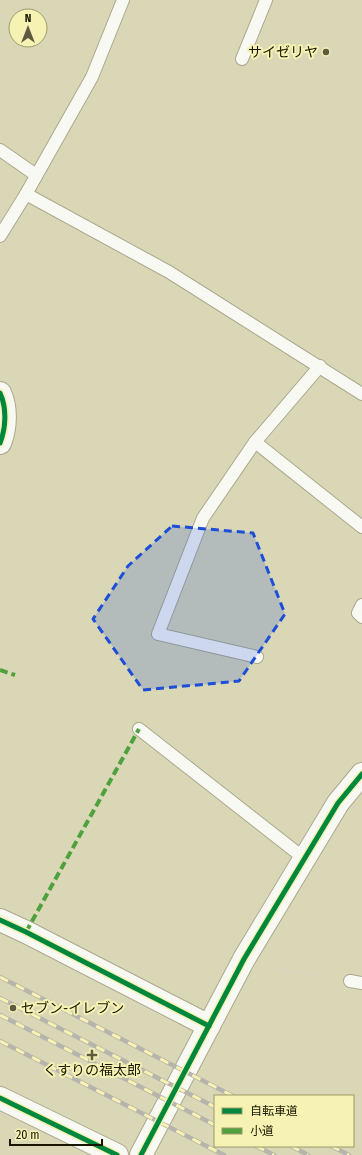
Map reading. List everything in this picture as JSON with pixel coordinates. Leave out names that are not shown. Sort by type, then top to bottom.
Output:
[{"type":"street","points":[[0,393],[4,401],[4,433],[0,443]]},
{"type":"street","points":[[141,1155],[244,959],[338,803],[362,774]]},
{"type":"street","points":[[0,920],[209,1026]]},
{"type":"street","points":[[0,1098],[116,1155]]},
{"type":"lane","points":[[0,236],[26,194],[92,77],[123,0]]},
{"type":"lane","points":[[242,59],[266,0]]},
{"type":"lane","points":[[0,150],[36,175]]},
{"type":"lane","points":[[26,194],[169,272],[320,366],[362,394]]},
{"type":"lane","points":[[257,656],[158,634],[203,518],[254,442],[320,366]]},
{"type":"lane","points":[[254,442],[362,527]]},
{"type":"lane","points":[[362,605],[358,614],[362,617]]},
{"type":"lane","points":[[139,729],[305,859]]},
{"type":"lane","points":[[350,981],[362,983]]},
{"type":"path","points":[[244,959],[270,967],[350,981]]},
{"type":"highlighted area","points":[[172,526],[253,533],[285,614],[239,681],[143,690],[93,619],[128,566]]},
{"type":"railway","points":[[0,977],[231,1095]]},
{"type":"railway","points":[[0,998],[214,1106]]},
{"type":"railway","points":[[0,1015],[214,1124]]},
{"type":"railway","points":[[0,1041],[224,1155]]},
{"type":"railway","points":[[258,1147],[274,1155]]},
{"type":"railway","points":[[293,1147],[308,1155]]},
{"type":"railway","points":[[333,1147],[349,1155]]},
{"type":"marked path","points":[[0,670],[15,675]]},
{"type":"marked path","points":[[26,932],[139,729]]},
{"type":"cycle path","points":[[0,393],[5,411],[4,431],[0,443]]},
{"type":"cycle path","points":[[141,1155],[244,959],[338,803],[362,774]]},
{"type":"cycle path","points":[[0,920],[209,1026]]},
{"type":"cycle path","points":[[0,1098],[117,1155]]},
{"type":"place","name":"サイゼリヤ","points":[[326,52]]},
{"type":"place","name":"セブン-イレブン","points":[[13,1008]]},
{"type":"place","name":"くすりの福太郎","points":[[92,1055]]}]
